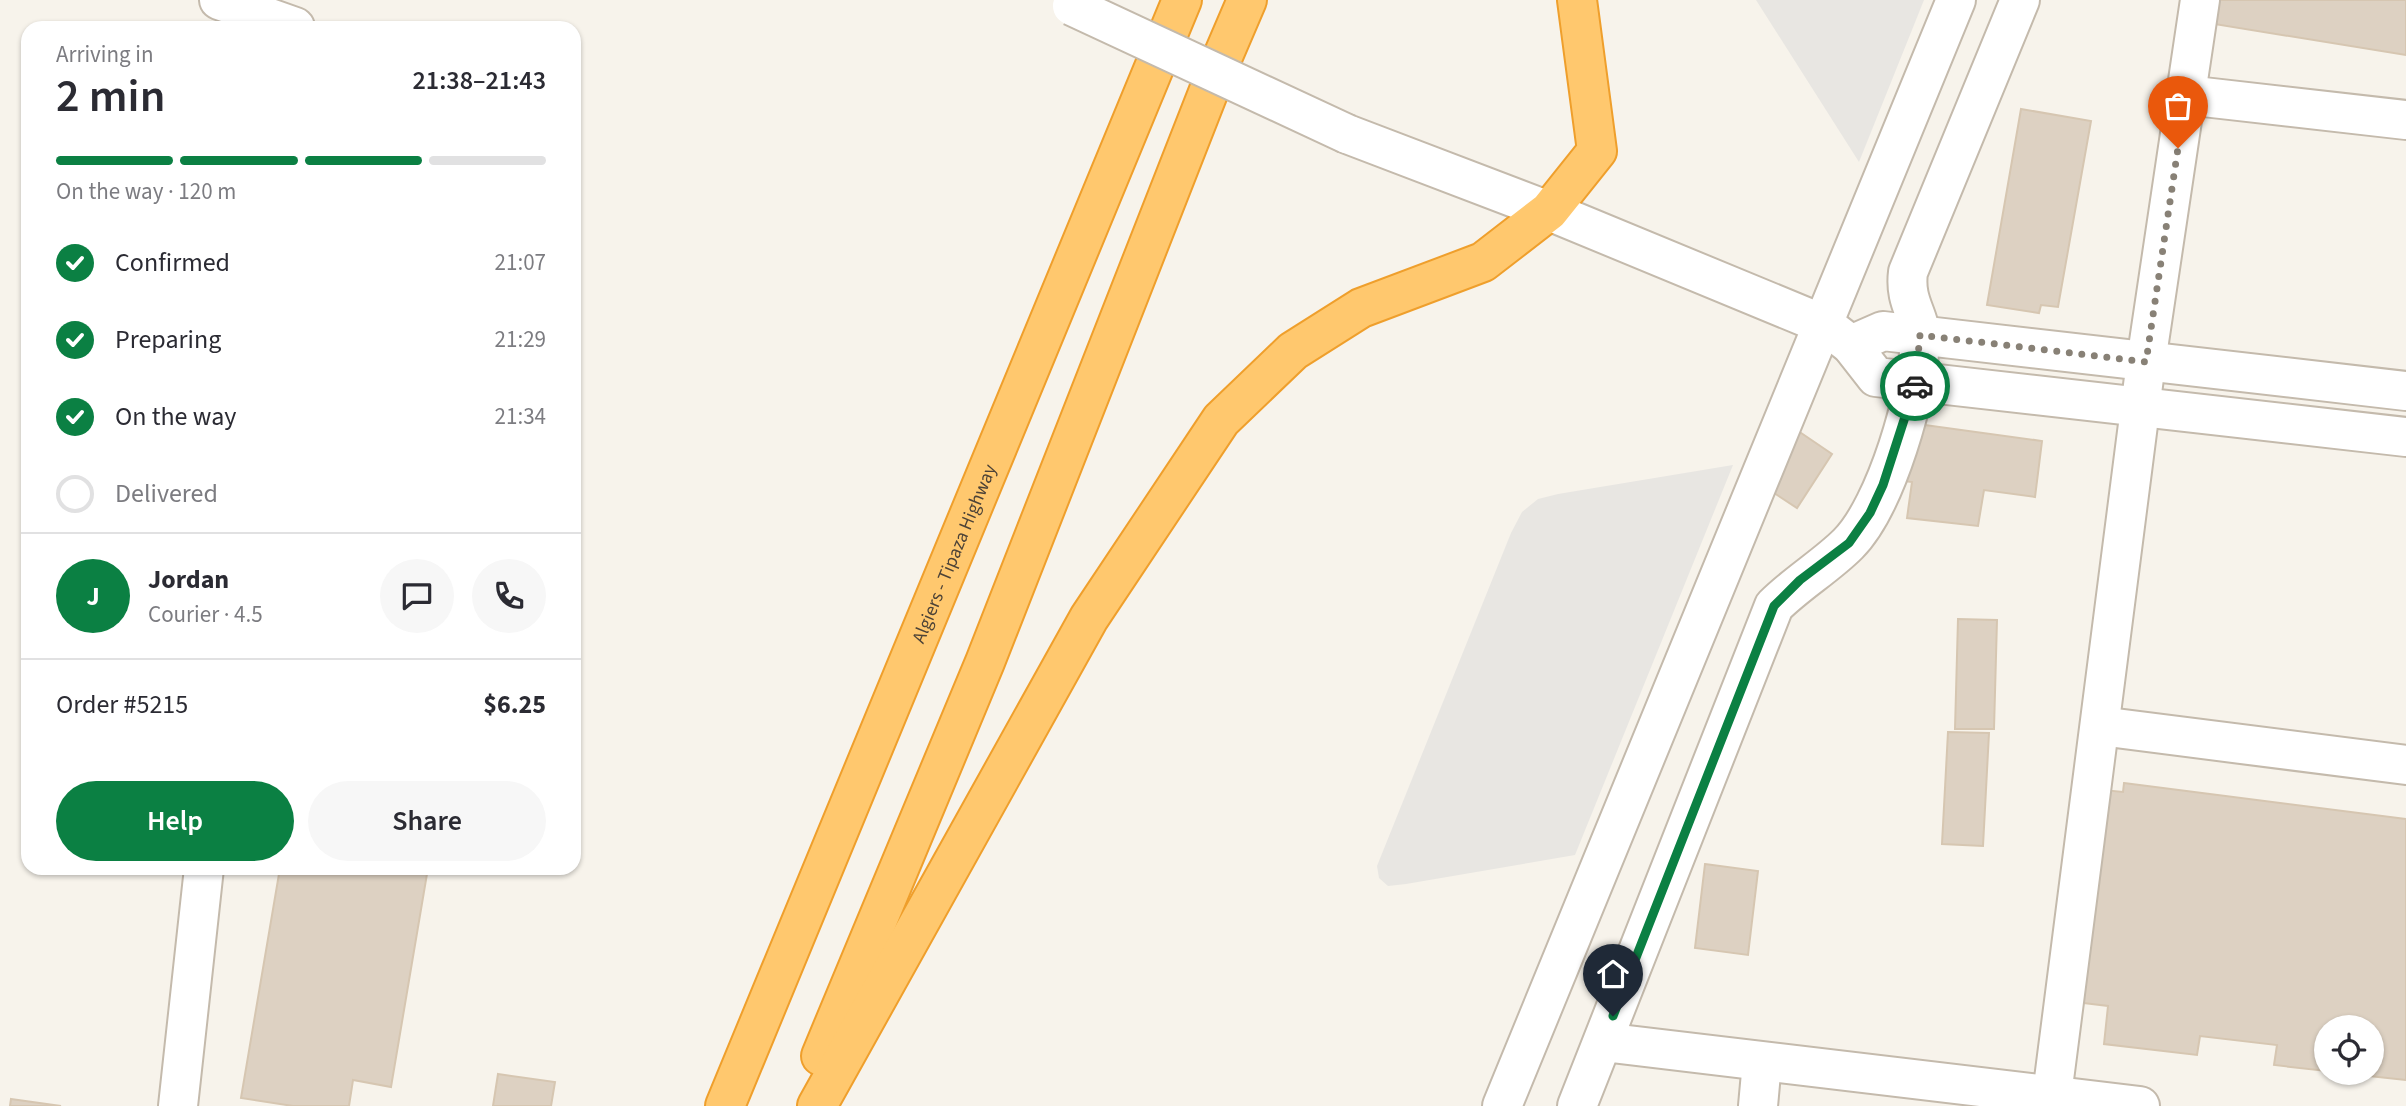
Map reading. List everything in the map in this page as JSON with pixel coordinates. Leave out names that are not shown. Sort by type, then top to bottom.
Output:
[{"type":"highway","name":"Algiers - Tipaza Highway","points":[[725,1106],[1182,0]]},
{"type":"highway","points":[[800,1106],[985,662],[1247,0]]},
{"type":"highway","points":[[817,1106],[1089,618],[1222,420],[1293,351],[1349,315],[1483,262],[1549,211],[1597,151],[1577,0]]},
{"type":"street","points":[[219,0],[276,21]]},
{"type":"street","points":[[296,21],[299,0]]},
{"type":"street","points":[[1502,1106],[1838,335],[1956,0]]},
{"type":"street","points":[[1577,1106],[1774,606],[1800,580],[1849,543],[1870,513],[1883,485],[1916,382],[1920,335],[1906,292],[1909,272],[2020,0]]},
{"type":"street","points":[[2052,1096],[2146,362],[2200,0]]},
{"type":"street","points":[[1067,3],[1348,134],[1549,211],[1838,335],[1876,377],[2406,437]]},
{"type":"street","points":[[2186,95],[2406,120]]},
{"type":"street","points":[[1838,335],[1883,331],[2406,391]]},
{"type":"street","points":[[2100,726],[2406,765]]},
{"type":"street","points":[[178,1106],[203,875]]},
{"type":"street","points":[[1603,1042],[2140,1106]]},
{"type":"street","points":[[1758,1106],[1762,1062]]},
{"type":"shaded area","points":[[1756,0],[1924,0],[1859,162]]},
{"type":"shaded area","points":[[1733,465],[1575,855],[1388,886],[1379,878],[1377,866],[1511,533],[1522,512],[1538,499],[1558,494]]},
{"type":"building","points":[[2200,0],[2406,0],[2406,55],[2196,21]]},
{"type":"building","points":[[2021,109],[2091,121],[2058,307],[2041,305],[2039,313],[1987,305]]},
{"type":"building","points":[[1782,420],[1832,454],[1797,508],[1745,474]]},
{"type":"building","points":[[1903,422],[2042,441],[2035,497],[1984,490],[1978,526],[1907,518],[1912,482],[1895,480]]},
{"type":"building","points":[[1958,619],[1997,620],[1994,729],[1955,729]]},
{"type":"building","points":[[1948,732],[1989,733],[1983,846],[1942,844]]},
{"type":"building","points":[[2124,783],[2406,819],[2406,1080],[2384,1078],[2384,1015],[2314,1015],[2314,1070],[2274,1065],[2277,1045],[2200,1036],[2197,1055],[2104,1044],[2108,1006],[2066,1001],[2093,789],[2123,792]]},
{"type":"building","points":[[1705,864],[1758,871],[1748,955],[1695,948]]},
{"type":"building","points":[[279,875],[427,875],[391,1087],[353,1080],[349,1106],[293,1106],[241,1098]]},
{"type":"building","points":[[498,1074],[555,1082],[551,1106],[493,1106]]},
{"type":"building","points":[[11,1099],[61,1106],[10,1106]]},
{"type":"way so far","points":[[1915,386],[1920,335],[2146,362],[2178,148]]},
{"type":"route","points":[[1613,1016],[1774,606],[1800,580],[1849,543],[1870,513],[1883,485],[1915,386]]}]
